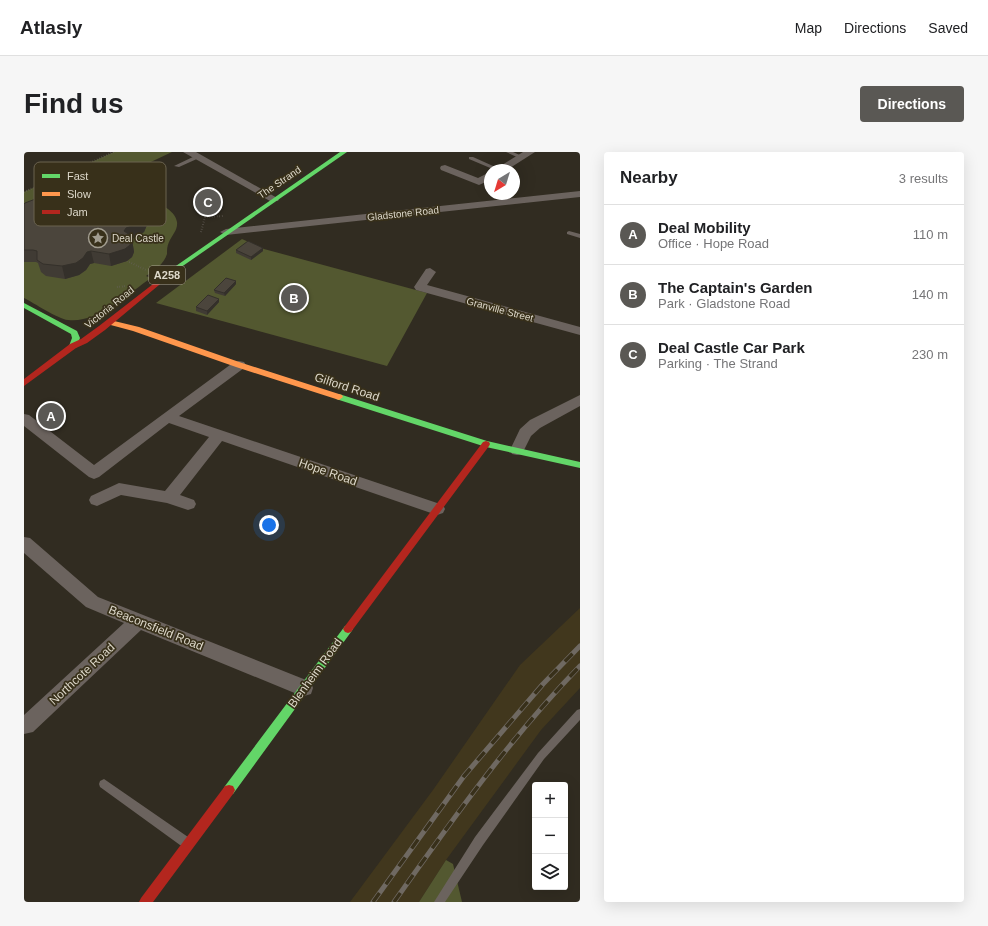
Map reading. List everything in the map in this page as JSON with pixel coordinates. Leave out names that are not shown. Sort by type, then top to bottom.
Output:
[{"type":"street","name":"The Strand","points":[[226,232],[344,152]]},
{"type":"street","points":[[193,154],[274,199]]},
{"type":"street","points":[[510,164],[526,155]]},
{"type":"street","points":[[445,168],[479,182],[484,179]]},
{"type":"street","name":"Gladstone Road","points":[[226,232],[580,194]]},
{"type":"street","name":"Victoria Road","points":[[24,383],[73,346],[94,334],[163,277],[226,232]]},
{"type":"street","name":"Granville Street","points":[[430,272],[420,287],[580,331]]},
{"type":"street","points":[[24,305],[62,322],[77,324]]},
{"type":"street","points":[[47,316],[75,334],[76,339],[73,346]]},
{"type":"street","name":"Gilford Road","points":[[92,323],[110,322],[136,329],[239,365],[486,444],[580,465]]},
{"type":"street","points":[[94,334],[136,329]]},
{"type":"street","points":[[24,419],[94,473],[167,417],[239,365]]},
{"type":"street","points":[[517,450],[525,434],[535,424],[580,400]]},
{"type":"street","name":"Hope Road","points":[[167,417],[437,509]]},
{"type":"street","points":[[169,497],[220,434]]},
{"type":"street","name":"Blenheim Road","points":[[146,902],[486,444]]},
{"type":"street","points":[[97,500],[119,489],[169,497],[188,504]]},
{"type":"street","name":"Beaconsfield Road","points":[[24,543],[92,602],[304,688]]},
{"type":"street","name":"Northcote Road","points":[[26,726],[138,621]]},
{"type":"lane","points":[[509,152],[526,155]]},
{"type":"lane","points":[[177,166],[193,154]]},
{"type":"lane","points":[[471,158],[485,164]]},
{"type":"lane","points":[[569,233],[580,236]]},
{"type":"lane","points":[[439,902],[479,841],[541,756],[580,714]]},
{"type":"lane","points":[[104,784],[189,845]]},
{"type":"path","points":[[92,162],[114,152]]},
{"type":"path","points":[[24,192],[34,188]]},
{"type":"path","points":[[127,261],[151,273]]},
{"type":"shaded area","points":[[580,608],[580,688],[541,730],[446,860],[419,902],[350,902],[433,790],[520,665]]},
{"type":"green space","name":"Deal Castle","points":[[114,152],[172,152],[151,162],[92,162]]},
{"type":"green space","name":"Deal Castle","points":[[34,188],[34,226],[166,226],[166,207],[174,215],[177,222],[177,228],[168,244],[167,254],[164,261],[146,276],[151,278],[112,306],[101,312],[79,320],[68,320],[52,314],[24,298],[24,192]]},
{"type":"green space","points":[[242,239],[264,249],[427,293],[387,366],[156,303]]},
{"type":"green space","points":[[446,860],[453,864],[462,902],[419,902]]},
{"type":"building","points":[[34,200],[34,226],[131,226],[126,228],[124,231],[130,235],[132,240],[130,245],[125,249],[109,254],[91,251],[87,252],[83,258],[76,263],[62,266],[43,264],[37,260],[37,251],[24,250],[25,203]]},
{"type":"building","points":[[248,241],[263,248],[251,257],[236,250]]},
{"type":"building","points":[[226,278],[236,281],[224,293],[214,290]]},
{"type":"building","points":[[208,295],[219,299],[207,311],[196,307]]},
{"type":"railway","points":[[373,902],[464,776],[543,684],[580,646]]},
{"type":"railway","points":[[394,902],[482,780],[554,693],[580,666]]},
{"type":"traffic: fast","points":[[175,269],[344,152]]},
{"type":"traffic: fast","points":[[24,305],[74,333],[76,338],[73,346]]},
{"type":"traffic: fast","points":[[339,397],[486,444],[580,465]]},
{"type":"traffic: fast","points":[[229,790],[348,629]]},
{"type":"traffic: slow","points":[[110,322],[136,329],[239,365],[339,397]]},
{"type":"traffic: jam","points":[[24,383],[73,346],[84,341],[102,328],[175,269]]},
{"type":"traffic: jam","points":[[348,629],[486,444]]},
{"type":"traffic: jam","points":[[145,902],[229,790]]},
{"type":"place","name":"Deal Castle Car Park","points":[[208,202]]},
{"type":"place","name":"Deal Castle","points":[[98,238]]},
{"type":"place","name":"The Captain's Garden","points":[[294,298]]},
{"type":"place","name":"Deal Mobility","points":[[51,416]]}]
